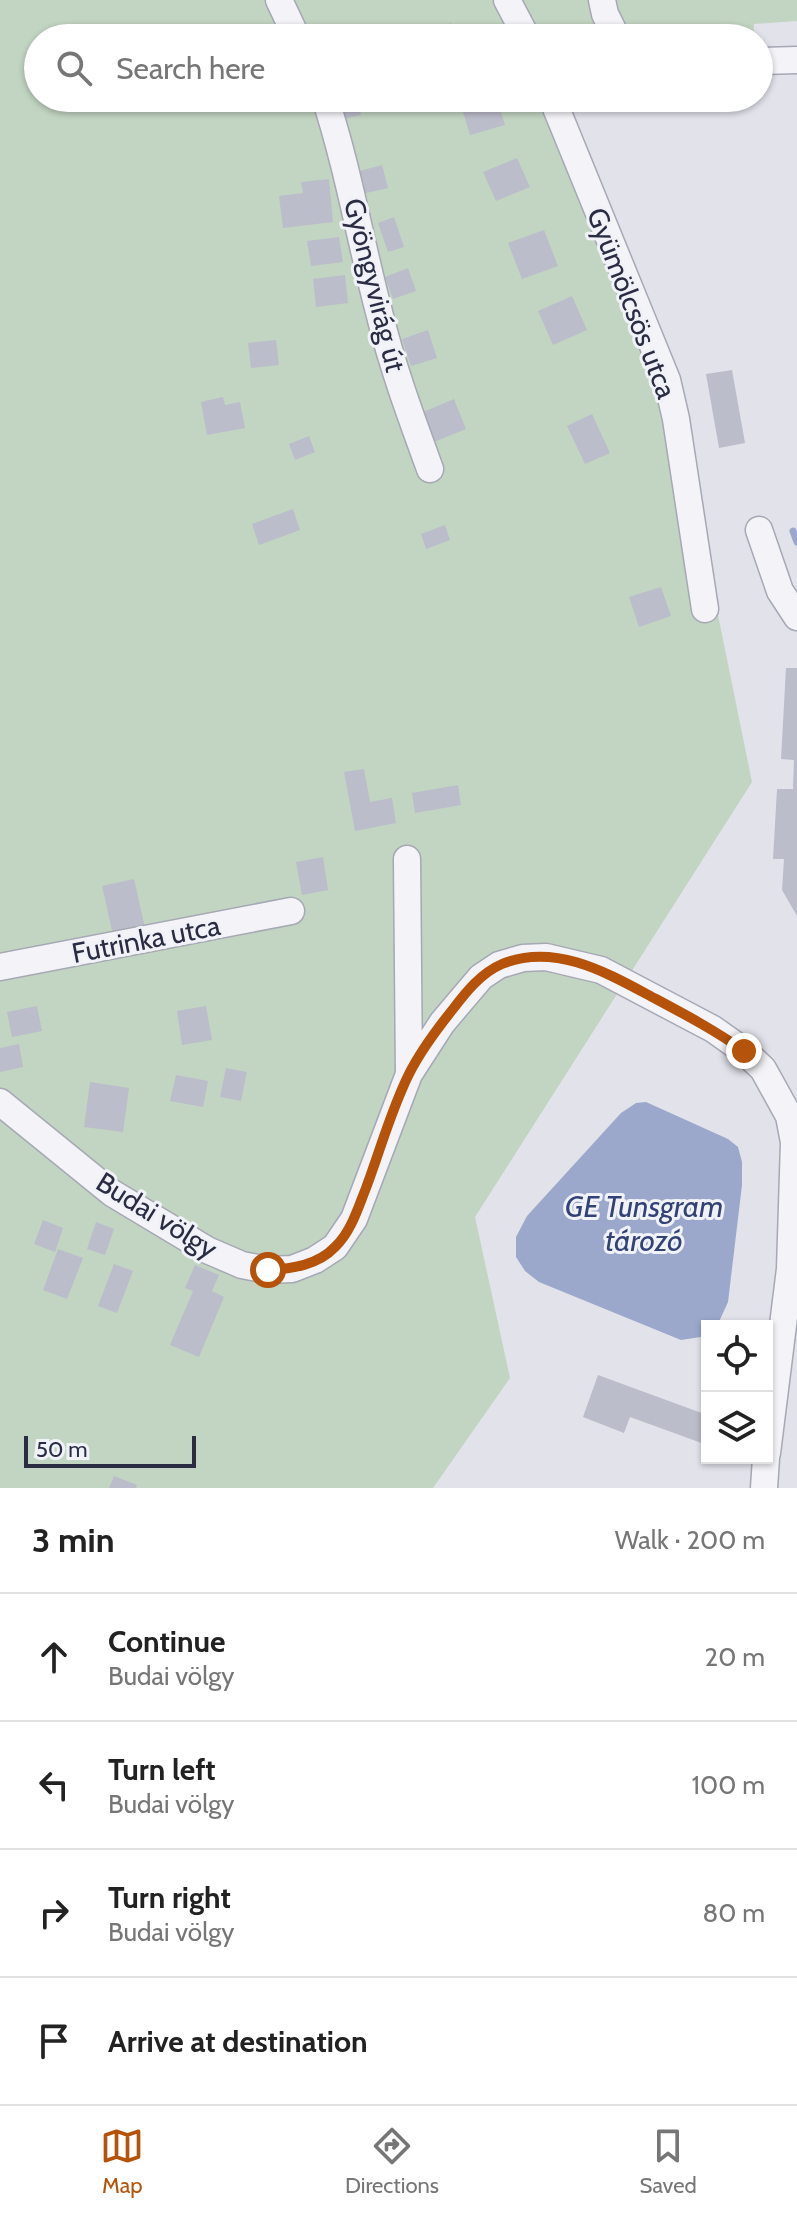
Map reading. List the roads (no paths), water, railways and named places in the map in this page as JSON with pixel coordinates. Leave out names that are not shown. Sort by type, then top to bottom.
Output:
[{"type":"street","points":[[279,0],[290,24]]},
{"type":"street","points":[[507,0],[520,24]]},
{"type":"street","points":[[602,0],[610,24]]},
{"type":"street","points":[[773,61],[797,60]]},
{"type":"street","name":"Gyöngyvirág út","points":[[329,112],[342,151],[379,314],[403,395],[430,469]]},
{"type":"street","name":"Gyümölcsös utca","points":[[558,112],[667,380],[676,419],[705,609]]},
{"type":"street","points":[[759,530],[780,591],[797,617]]},
{"type":"street","name":"Budai völgy","points":[[407,859],[409,1074]]},
{"type":"street","name":"Futrinka utca","points":[[0,967],[291,911]]},
{"type":"street","name":"Budai völgy","points":[[0,1102],[112,1193],[207,1250],[242,1265],[268,1270],[292,1269],[315,1260],[335,1247],[354,1219],[409,1074],[442,1023],[481,977],[499,965],[523,958],[546,957],[601,970],[713,1029],[744,1051],[763,1069],[789,1116],[794,1142],[790,1269],[773,1407]]},
{"type":"street","name":"Budai völgy","points":[[764,1488],[766,1464]]},
{"type":"water","name":"GE Tunsgram tározó","points":[[646,1102],[728,1139],[738,1147],[742,1162],[742,1185],[728,1302],[720,1320],[701,1320],[701,1337],[681,1340],[539,1282],[525,1271],[516,1257],[516,1237],[527,1216],[621,1113],[636,1103]]},
{"type":"waterway","points":[[793,531],[797,542]]}]
